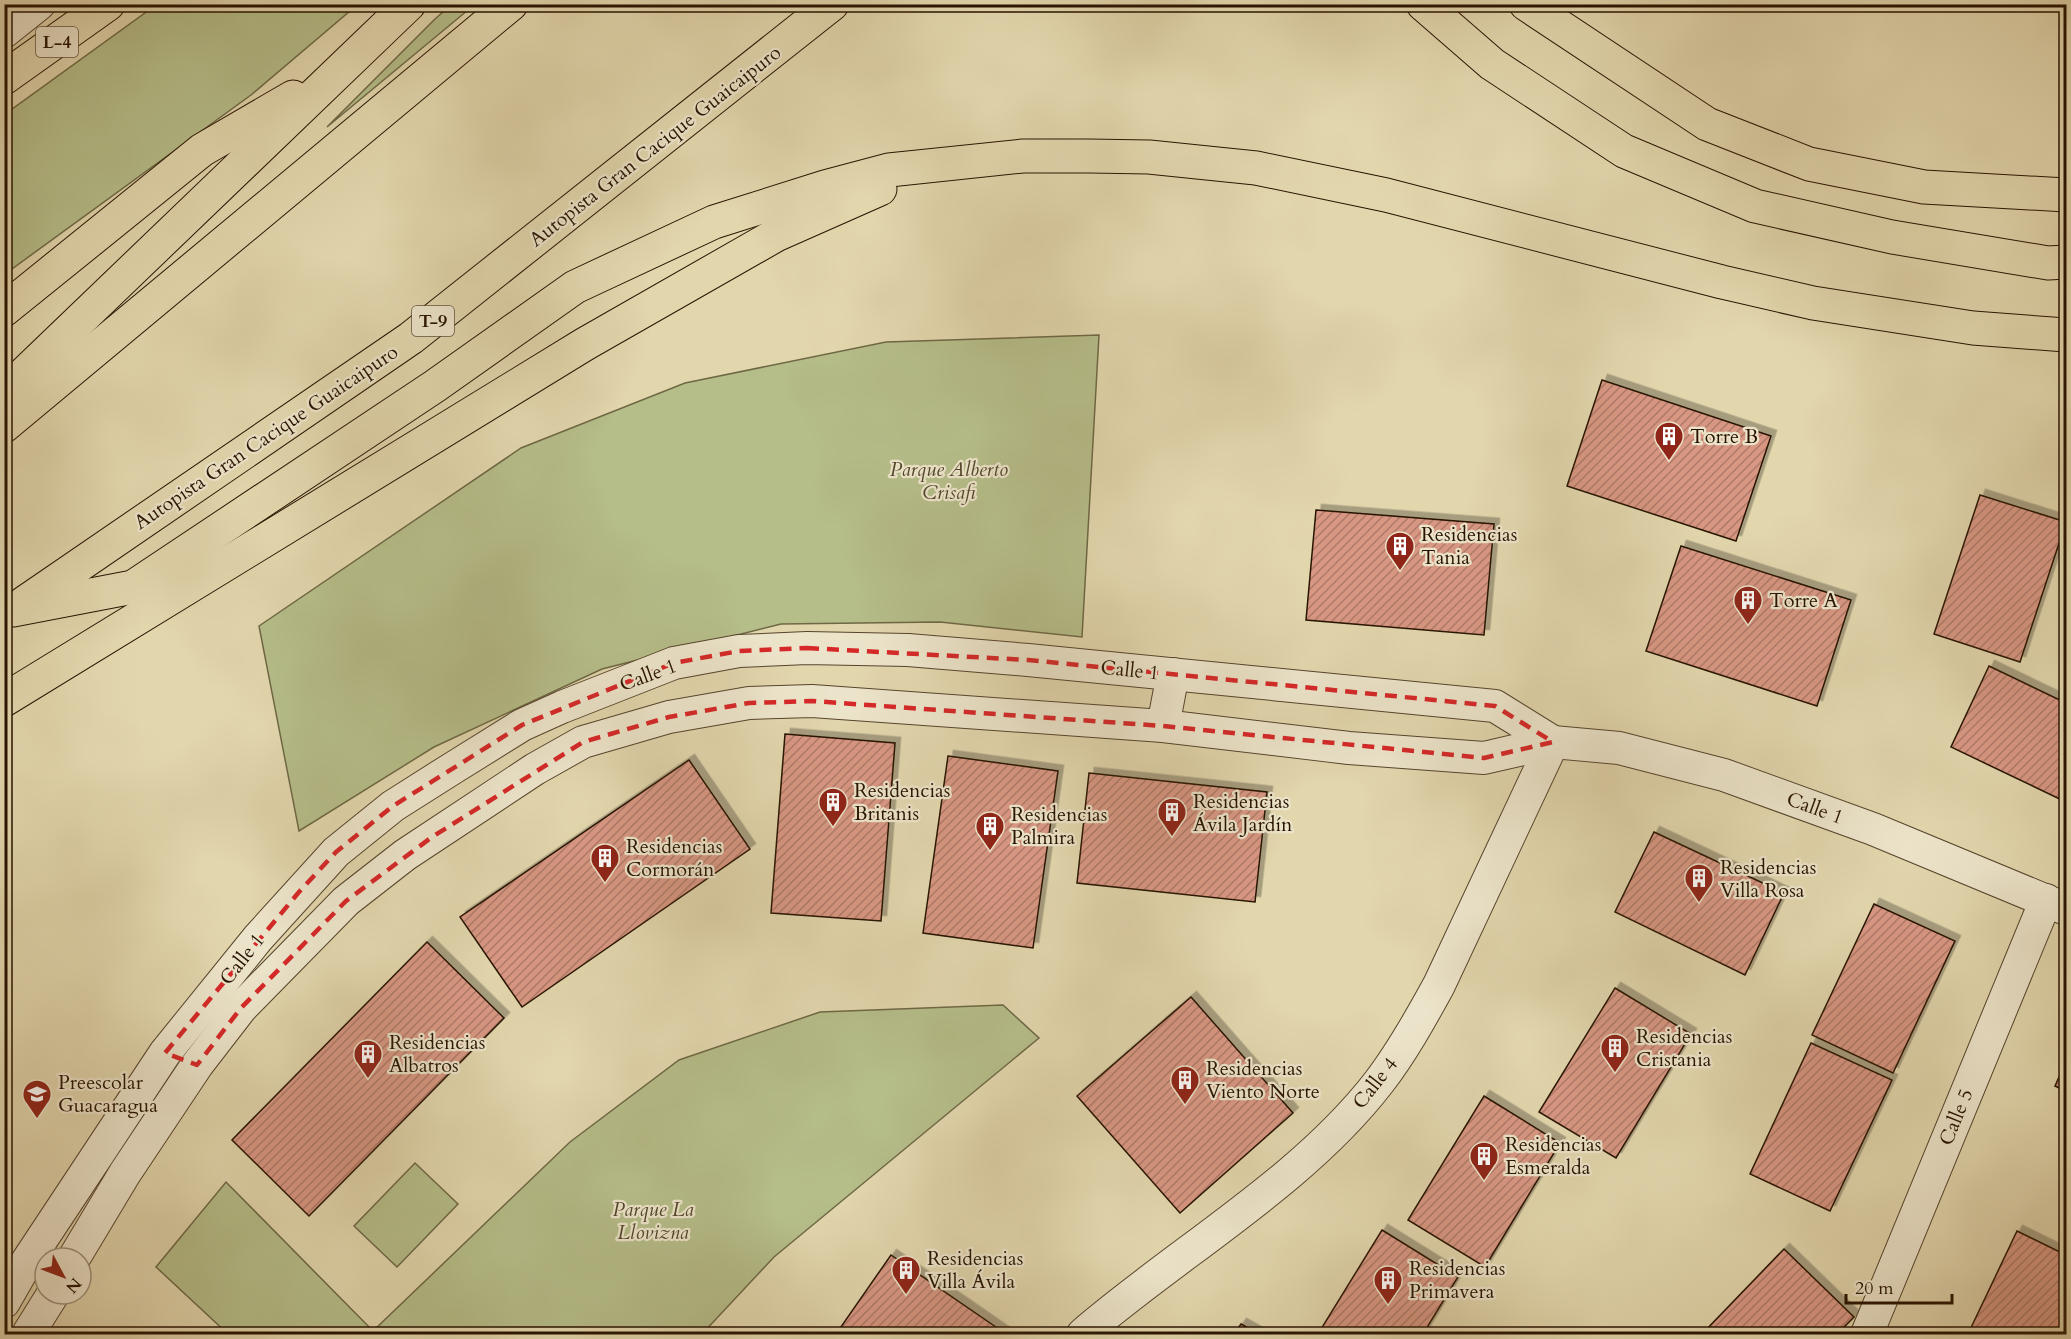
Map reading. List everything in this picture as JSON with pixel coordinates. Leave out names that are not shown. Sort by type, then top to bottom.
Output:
[{"type":"main road","name":"L-4","points":[[4,78],[108,4]]},
{"type":"main road","points":[[4,393],[409,4]]},
{"type":"main road","points":[[4,426],[511,4]]},
{"type":"main road","name":"Autopista Gran Cacique Guaicaipuro","points":[[9,613],[411,338],[832,4]]},
{"type":"main road","points":[[1423,4],[1492,64],[1624,151],[1755,206],[1892,237],[2048,263],[2067,262]]},
{"type":"main road","points":[[1526,4],[1707,124],[1809,164],[1924,187],[2067,195]]},
{"type":"main road","points":[[4,310],[202,150],[338,71]]},
{"type":"main road","points":[[9,613],[133,587],[435,386],[575,287],[714,222],[836,184],[890,170],[1023,156],[1160,158],[1256,168],[1386,195],[1722,282],[1813,303],[1973,328],[2067,335]]},
{"type":"main road","points":[[4,700],[585,344],[776,236],[928,167]]},
{"type":"street","name":"L-4","points":[[4,32],[39,4]]},
{"type":"street","name":"Calle 1","points":[[4,1302],[28,1260],[165,1053],[258,938],[336,852],[393,806],[522,725],[674,663],[739,651],[807,648],[908,650],[1495,706],[1553,742]]},
{"type":"street","points":[[1163,726],[1173,674]]},
{"type":"street","name":"Calle 1","points":[[81,1246],[125,1173],[197,1065],[241,1008],[338,909],[432,837],[535,769],[583,742],[669,717],[749,703],[812,700],[1163,726],[1349,748],[1484,758],[1553,742],[1619,748],[1724,775],[1873,829],[2056,904]]},
{"type":"street","points":[[562,707],[583,742]]},
{"type":"street","name":"Calle 4","points":[[1083,1335],[1114,1307],[1294,1168],[1354,1110],[1379,1081],[1418,1023],[1439,985],[1553,742]]},
{"type":"street","points":[[393,806],[432,837]]},
{"type":"street","name":"Calle 5","points":[[1867,1335],[2056,904]]},
{"type":"street","points":[[165,1053],[197,1065]]},
{"type":"street","points":[[28,1335],[46,1306]]},
{"type":"highlighted area","points":[[807,648],[1028,660],[1495,706],[1553,742],[1484,758],[1163,726],[812,701],[749,703],[669,717],[583,742],[432,837],[346,901],[241,1008],[197,1065],[165,1053],[299,892],[336,852],[393,806],[522,725],[674,663],[739,651]]},
{"type":"green space","points":[[452,4],[474,5],[327,127],[435,19]]},
{"type":"green space","points":[[156,5],[357,5],[251,95],[5,274],[4,115]]},
{"type":"green space","name":"Parque Alberto Crisafi","points":[[1099,335],[1082,637],[940,622],[781,624],[602,669],[434,747],[299,831],[259,626],[521,448],[685,383],[886,342]]},
{"type":"green space","name":"Parque La Llovizna","points":[[1003,1005],[1039,1038],[774,1257],[702,1334],[228,1334],[156,1267],[226,1182],[373,1331],[570,1142],[679,1060],[820,1012]]},
{"type":"green space","points":[[415,1163],[458,1204],[397,1267],[354,1226]]},
{"type":"building","name":"Torre B","points":[[1602,380],[1771,436],[1736,541],[1567,486]]},
{"type":"building","points":[[1980,495],[2066,522],[2020,662],[1934,634]]},
{"type":"building","name":"Residencias Tania","points":[[1316,510],[1494,524],[1484,635],[1306,620]]},
{"type":"building","name":"Torre A","points":[[1681,546],[1851,600],[1817,706],[1646,651]]},
{"type":"building","points":[[1989,666],[2066,703],[2066,802],[1951,747]]},
{"type":"building","name":"Residencias Britanis","points":[[785,734],[895,743],[881,921],[771,913]]},
{"type":"building","name":"Residencias Palmira","points":[[948,756],[1058,771],[1033,948],[923,933]]},
{"type":"building","name":"Residencias Cormorán","points":[[689,760],[750,849],[522,1007],[460,917]]},
{"type":"building","name":"Residencias Ávila Jardín","points":[[1089,773],[1267,792],[1255,902],[1077,883]]},
{"type":"building","name":"Residencias Villa Rosa","points":[[1654,832],[1784,893],[1745,975],[1615,912]]},
{"type":"building","points":[[1874,904],[1955,941],[1893,1073],[1812,1035]]},
{"type":"building","name":"Residencias Albatros","points":[[427,942],[504,1018],[309,1216],[232,1140]]},
{"type":"building","name":"Residencias Cristania","points":[[1615,988],[1691,1034],[1616,1158],[1539,1112]]},
{"type":"building","name":"Residencias Viento Norte","points":[[1191,997],[1293,1113],[1180,1213],[1077,1096]]},
{"type":"building","points":[[1811,1043],[1892,1080],[1830,1211],[1750,1174]]},
{"type":"building","points":[[2066,1061],[2066,1091],[2055,1086]]},
{"type":"building","name":"Residencias Esmeralda","points":[[1484,1096],[1560,1143],[1485,1267],[1408,1220]]},
{"type":"building","name":"Residencias Primavera","points":[[1382,1230],[1458,1277],[1423,1334],[1318,1334]]},
{"type":"building","points":[[2017,1231],[2066,1255],[2066,1334],[1968,1334]]},
{"type":"building","points":[[1784,1249],[1854,1317],[1837,1334],[1709,1334],[1705,1331]]},
{"type":"building","name":"Residencias Villa Ávila","points":[[891,1255],[1006,1334],[836,1334]]},
{"type":"building","points":[[1241,1324],[1259,1334],[1234,1334]]},
{"type":"place","name":"Torre B","points":[[1669,462]]},
{"type":"place","name":"Residencias Tania","points":[[1400,572]]},
{"type":"place","name":"Torre A","points":[[1748,626]]},
{"type":"place","name":"Residencias Britanis","points":[[833,828]]},
{"type":"place","name":"Residencias Ávila Jardín","points":[[1172,838]]},
{"type":"place","name":"Residencias Palmira","points":[[990,852]]},
{"type":"place","name":"Residencias Cormorán","points":[[605,884]]},
{"type":"place","name":"Residencias Villa Rosa","points":[[1699,904]]},
{"type":"place","name":"Residencias Cristania","points":[[1615,1074]]},
{"type":"place","name":"Residencias Albatros","points":[[368,1080]]},
{"type":"place","name":"Residencias Viento Norte","points":[[1185,1106]]},
{"type":"place","name":"Preescolar Guacaragua","points":[[37,1120]]},
{"type":"place","name":"Residencias Esmeralda","points":[[1484,1182]]},
{"type":"place","name":"Residencias Villa Ávila","points":[[906,1296]]},
{"type":"place","name":"Residencias Primavera","points":[[1388,1306]]}]
